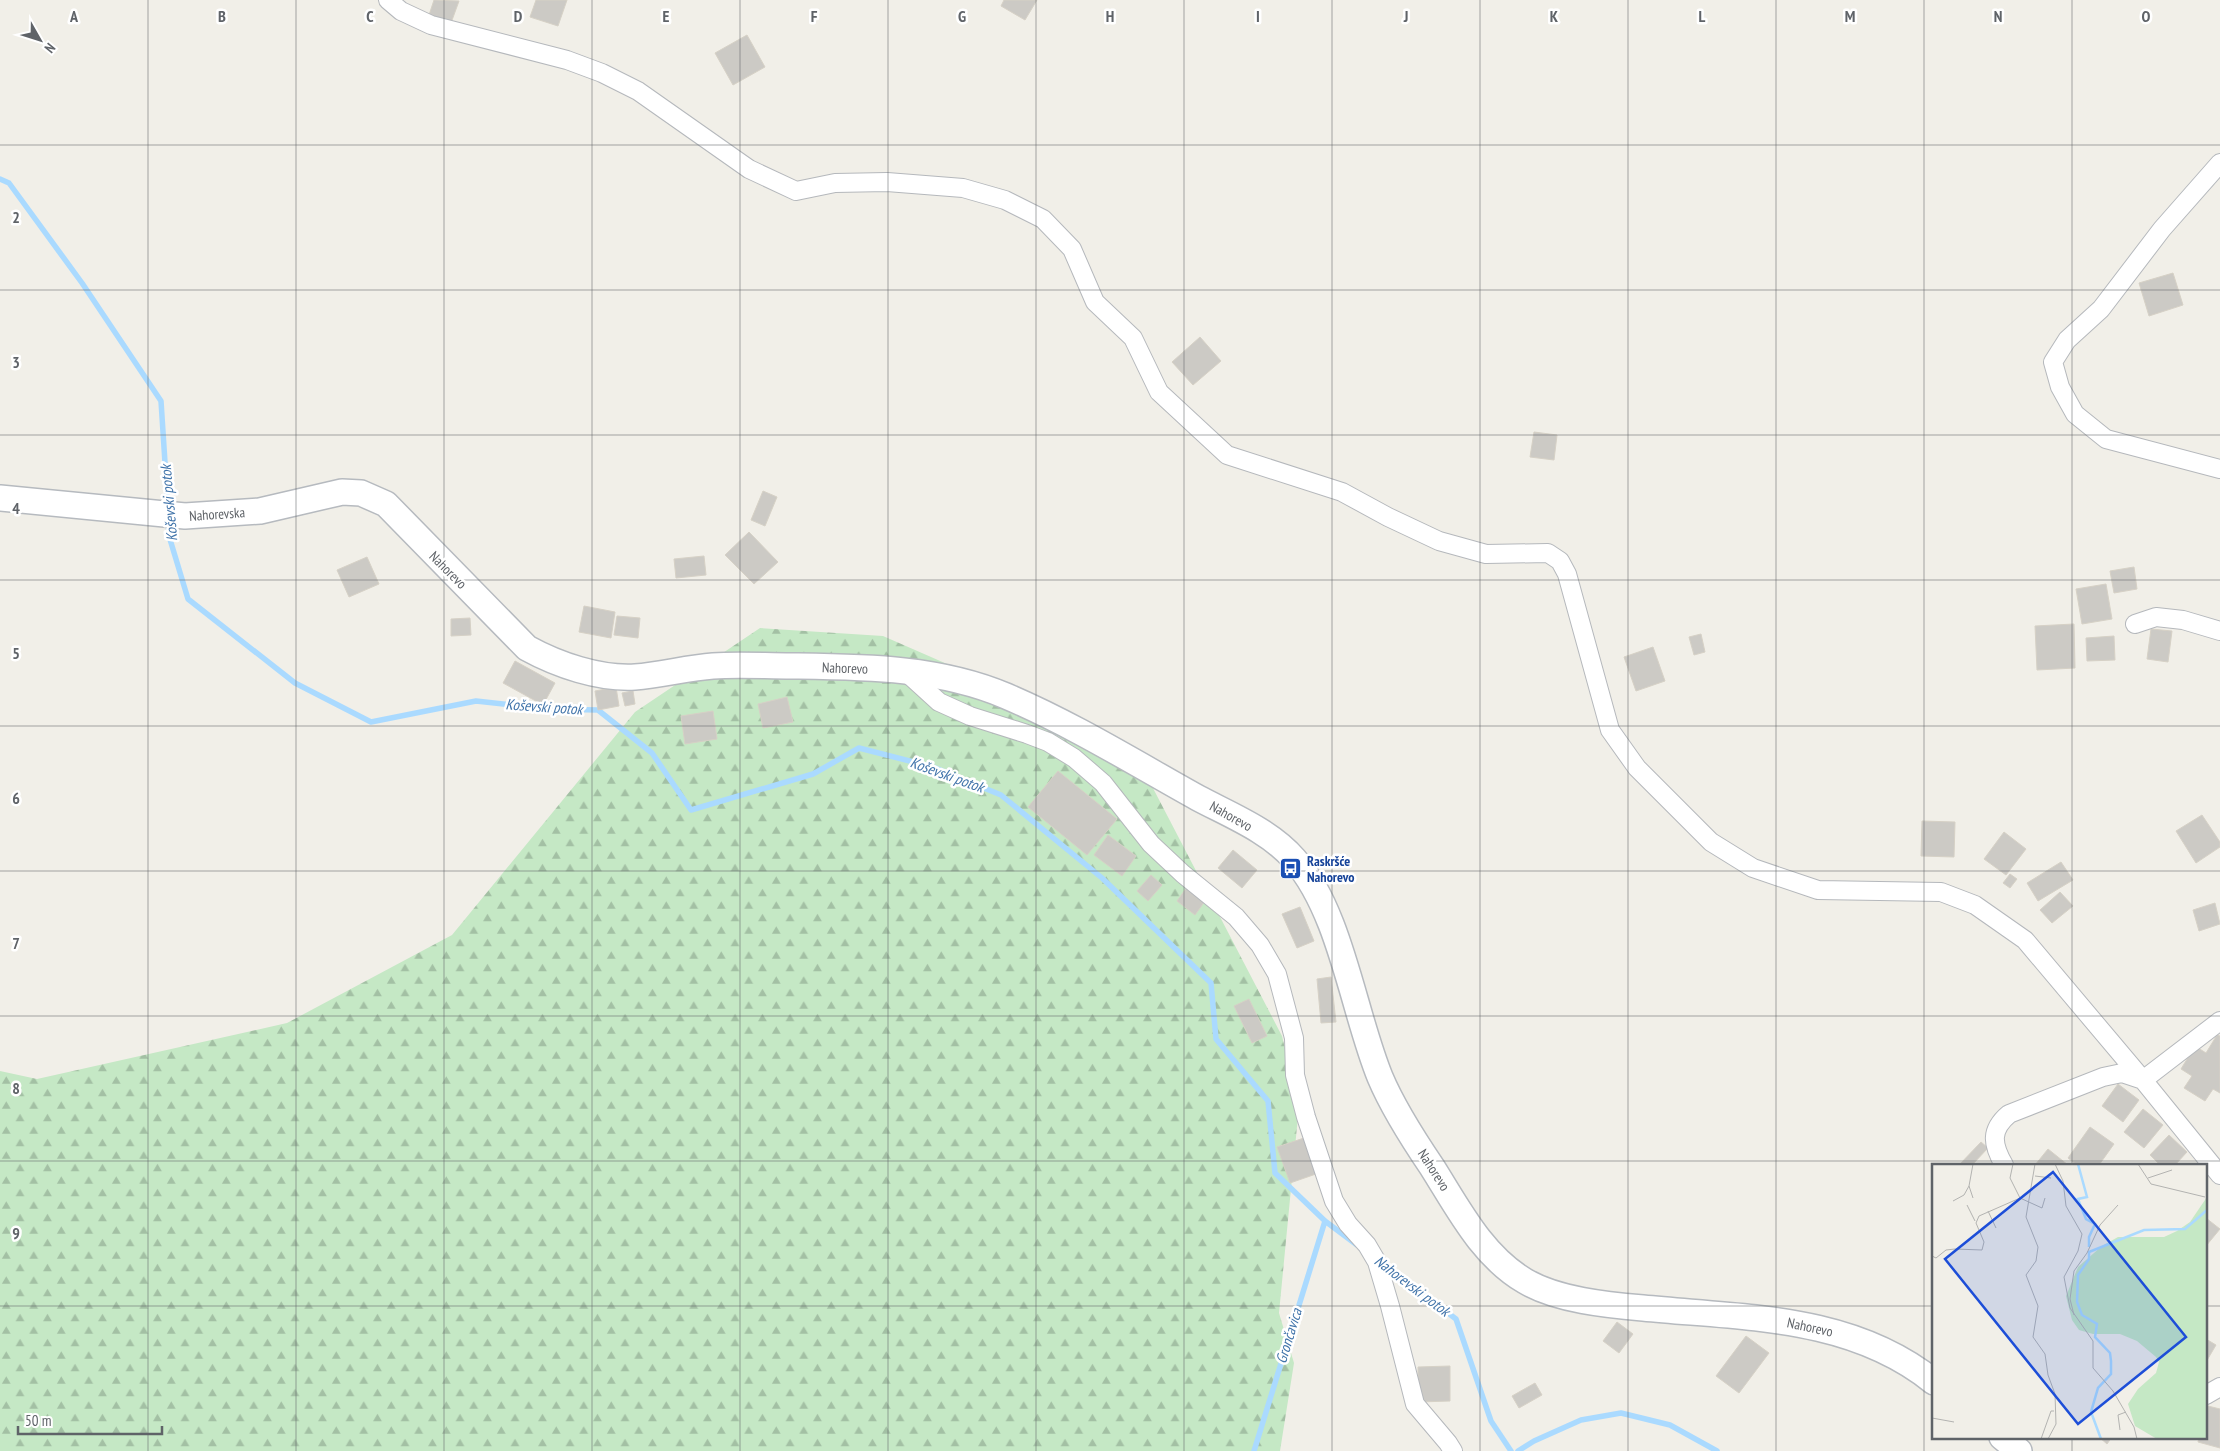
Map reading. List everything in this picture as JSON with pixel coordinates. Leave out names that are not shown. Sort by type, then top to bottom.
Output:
[{"type":"street","points":[[388,0],[401,11],[431,25],[567,60],[602,73],[638,91],[749,170],[796,191],[835,183],[887,182],[963,188],[1005,200],[1043,219],[1072,249],[1095,302],[1133,338],[1159,392],[1227,455],[1342,492],[1388,517],[1439,541],[1486,554],[1548,553],[1560,561],[1567,574],[1610,730],[1637,768],[1711,842],[1753,868],[1818,890],[1941,892],[1975,905],[2025,940],[2220,1175]]},
{"type":"street","points":[[2220,163],[2162,229],[2101,308],[2067,340],[2053,362],[2060,386],[2075,414],[2106,439],[2220,469]]},
{"type":"street","name":"Nahorevska","points":[[0,498],[181,516],[260,511],[342,492]]},
{"type":"street","name":"Nahorevo","points":[[342,492],[361,493],[386,504],[526,648],[549,660],[582,671],[630,677],[715,666],[808,666],[905,670],[947,677],[1004,695],[1093,739],[1248,825],[1265,835],[1293,857],[1315,889],[1332,930],[1380,1078],[1412,1137],[1470,1226],[1497,1260],[1526,1282],[1570,1298],[1614,1305],[1799,1323],[1861,1340],[1897,1357],[1932,1381]]},
{"type":"street","points":[[2135,624],[2156,617],[2183,620],[2220,631]]},
{"type":"street","points":[[905,670],[940,702],[970,716],[1034,736],[1074,758],[1103,783],[1151,844],[1183,874],[1236,917],[1260,945],[1277,974],[1294,1038],[1295,1075],[1324,1176],[1334,1201],[1348,1224],[1367,1245],[1376,1262],[1390,1306],[1415,1404],[1453,1451]]},
{"type":"street","points":[[2143,1080],[2220,1021]]},
{"type":"street","points":[[2003,1164],[1999,1156],[1994,1136],[1998,1123],[2009,1114],[2102,1077],[2122,1073],[2143,1080]]},
{"type":"street","points":[[2208,1394],[2220,1387]]},
{"type":"street","points":[[2003,1438],[2018,1451]]},
{"type":"green space","points":[[760,628],[883,636],[1130,744],[1282,1036],[1299,1106],[1279,1313],[1294,1363],[1280,1451],[0,1451],[0,1071],[37,1079],[287,1023],[452,935],[635,712]]},
{"type":"building","points":[[434,0],[459,1],[451,23],[429,15]]},
{"type":"building","points":[[536,0],[567,0],[558,26],[530,17]]},
{"type":"building","points":[[1004,0],[1037,0],[1025,20],[1001,6]]},
{"type":"building","points":[[747,35],[765,67],[733,85],[715,53]]},
{"type":"building","points":[[2173,273],[2183,305],[2149,316],[2139,283]]},
{"type":"building","points":[[1200,337],[1221,361],[1193,385],[1172,362]]},
{"type":"building","points":[[1534,432],[1557,435],[1554,460],[1530,457]]},
{"type":"building","points":[[763,491],[777,497],[765,526],[751,520]]},
{"type":"building","points":[[749,532],[778,562],[754,584],[725,555]]},
{"type":"building","points":[[704,556],[706,575],[676,578],[674,559]]},
{"type":"building","points":[[367,557],[379,584],[349,597],[337,570]]},
{"type":"building","points":[[2134,567],[2137,589],[2114,593],[2110,571]]},
{"type":"building","points":[[2106,584],[2112,619],[2082,624],[2076,589]]},
{"type":"building","points":[[584,606],[615,612],[611,638],[579,632]]},
{"type":"building","points":[[617,616],[640,618],[638,638],[614,635]]},
{"type":"building","points":[[470,618],[471,635],[451,636],[451,619]]},
{"type":"building","points":[[2074,624],[2075,668],[2037,670],[2035,626]]},
{"type":"building","points":[[2151,629],[2172,631],[2168,662],[2147,659]]},
{"type":"building","points":[[1701,634],[1705,652],[1694,655],[1689,637]]},
{"type":"building","points":[[2114,636],[2115,660],[2087,661],[2086,638]]},
{"type":"building","points":[[1653,647],[1665,681],[1636,691],[1624,657]]},
{"type":"building","points":[[515,661],[555,683],[543,705],[503,683]]},
{"type":"building","points":[[616,687],[619,706],[598,710],[595,691]]},
{"type":"building","points":[[633,691],[635,704],[625,706],[622,693]]},
{"type":"building","points":[[787,697],[793,722],[763,728],[758,704]]},
{"type":"building","points":[[713,711],[717,739],[685,744],[681,716]]},
{"type":"building","points":[[1058,771],[1117,819],[1087,855],[1028,807]]},
{"type":"building","points":[[2202,815],[2220,842],[2220,847],[2196,863],[2176,831]]},
{"type":"building","points":[[1922,821],[1955,822],[1954,857],[1921,856]]},
{"type":"building","points":[[2004,832],[2026,849],[2006,875],[1984,859]]},
{"type":"building","points":[[1108,835],[1136,856],[1122,876],[1094,855]]},
{"type":"building","points":[[1233,850],[1257,870],[1242,888],[1218,868]]},
{"type":"building","points":[[2061,862],[2073,880],[2038,901],[2027,883]]},
{"type":"building","points":[[2010,874],[2017,879],[2010,888],[2003,883]]},
{"type":"building","points":[[1151,875],[1162,885],[1148,901],[1137,891]]},
{"type":"building","points":[[1187,887],[1205,901],[1195,915],[1177,901]]},
{"type":"building","points":[[2060,892],[2073,906],[2052,923],[2040,910]]},
{"type":"building","points":[[2215,903],[2220,924],[2199,931],[2193,910]]},
{"type":"building","points":[[1300,907],[1314,941],[1297,948],[1282,914]]},
{"type":"building","points":[[1331,977],[1336,1022],[1321,1023],[1317,979]]},
{"type":"building","points":[[1249,999],[1267,1036],[1252,1043],[1234,1006]]},
{"type":"building","points":[[2217,1035],[2220,1036],[2220,1093],[2213,1089],[2205,1101],[2184,1088],[2192,1076],[2181,1069],[2195,1046],[2206,1053]]},
{"type":"building","points":[[2118,1084],[2139,1100],[2123,1122],[2102,1106]]},
{"type":"building","points":[[2143,1109],[2163,1125],[2144,1148],[2124,1132]]},
{"type":"building","points":[[2090,1127],[2114,1144],[2100,1164],[2076,1164],[2068,1158]]},
{"type":"building","points":[[2169,1135],[2187,1152],[2176,1164],[2159,1164],[2150,1155]]},
{"type":"building","points":[[1304,1138],[1316,1174],[1290,1183],[1277,1147]]},
{"type":"building","points":[[1981,1142],[1988,1148],[1973,1164],[1960,1164]]},
{"type":"building","points":[[2048,1149],[2067,1164],[2036,1164]]},
{"type":"building","points":[[2208,1220],[2220,1229],[2208,1244]]},
{"type":"building","points":[[1617,1322],[1633,1334],[1619,1353],[1603,1341]]},
{"type":"building","points":[[1746,1336],[1769,1353],[1739,1393],[1716,1376]]},
{"type":"building","points":[[2208,1340],[2216,1345],[2208,1359]]},
{"type":"building","points":[[1450,1366],[1450,1401],[1418,1402],[1418,1367]]},
{"type":"building","points":[[1535,1383],[1542,1395],[1519,1408],[1512,1396]]},
{"type":"building","points":[[2208,1406],[2220,1409],[2220,1448],[2198,1442],[2199,1438],[2208,1438]]},
{"type":"building","points":[[2100,1438],[2111,1438],[2107,1444]]},
{"type":"waterway","name":"Koševski potok","points":[[0,179],[9,183],[82,283],[161,401],[168,509]]},
{"type":"waterway","name":"Koševski potok","points":[[168,521],[169,536],[188,599],[295,683],[371,722],[476,701],[549,709],[598,710],[652,753],[691,810],[813,774],[859,748],[933,767],[1001,795],[1102,878],[1211,983],[1216,1039],[1268,1101],[1275,1173],[1325,1221],[1357,1245]]},
{"type":"waterway","name":"Grončavica","points":[[1254,1451],[1325,1221]]},
{"type":"waterway","name":"Nahorevski potok","points":[[1383,1264],[1456,1319],[1491,1421],[1511,1451]]},
{"type":"waterway","name":"Nahorevski potok","points":[[1518,1451],[1534,1441],[1581,1420],[1621,1413],[1670,1425],[1717,1451]]},
{"type":"place","name":"Raskršće Nahorevo","points":[[1291,869]]}]
